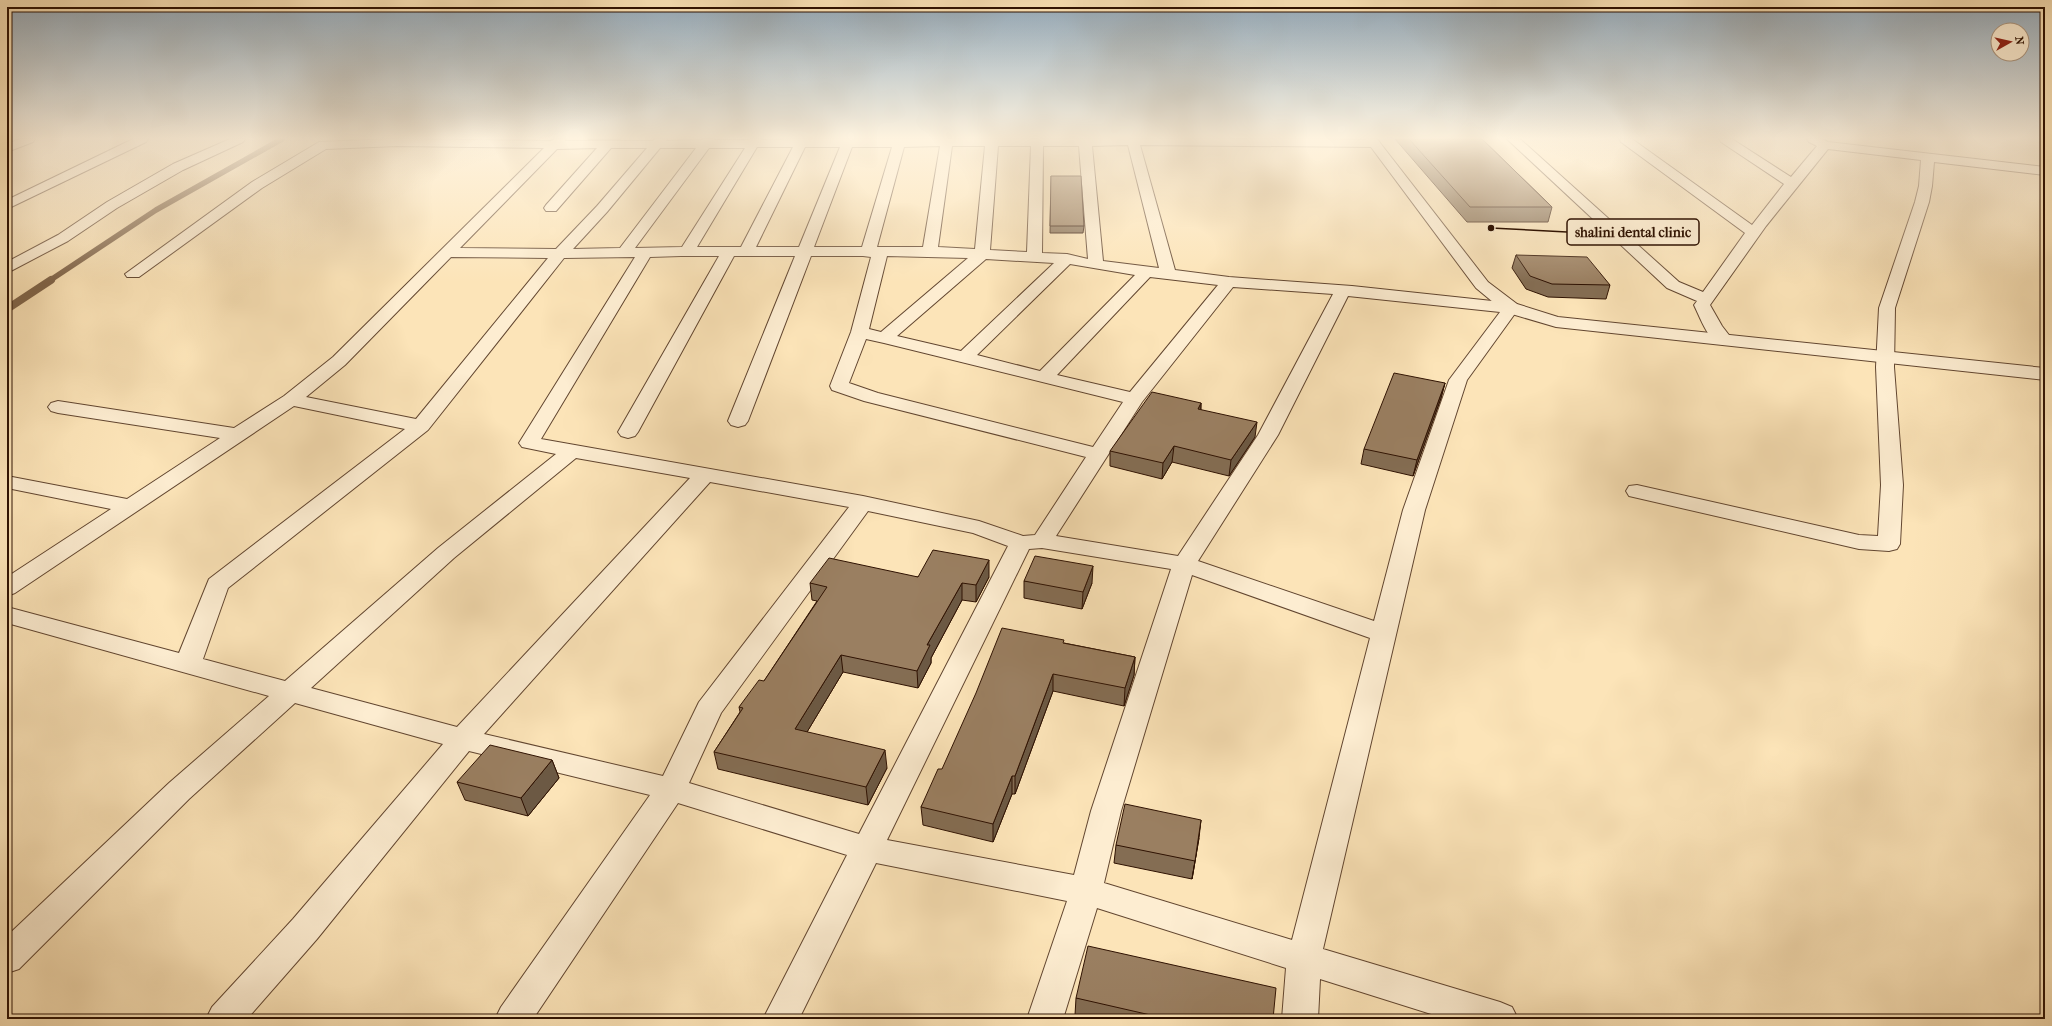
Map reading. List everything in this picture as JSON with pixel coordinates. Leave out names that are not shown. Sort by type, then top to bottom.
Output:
[{"type":"street","points":[[7,206],[45,187]]},
{"type":"street","points":[[7,268],[63,238],[112,205],[143,187]]},
{"type":"street","points":[[133,274],[254,187]]},
{"type":"street","points":[[7,588],[291,400],[339,361],[513,187]]},
{"type":"street","points":[[550,208],[570,187]]},
{"type":"street","points":[[188,664],[217,584],[421,426],[560,254],[602,209],[620,187]]},
{"type":"street","points":[[624,253],[674,187]]},
{"type":"street","points":[[686,252],[726,187]]},
{"type":"street","points":[[628,432],[775,187]]},
{"type":"street","points":[[738,421],[829,187]]},
{"type":"street","points":[[889,187],[874,252],[860,332],[839,386],[871,397],[1098,454]]},
{"type":"street","points":[[930,252],[940,187]]},
{"type":"street","points":[[884,338],[982,254],[988,187]]},
{"type":"street","points":[[1034,258],[1036,187]]},
{"type":"street","points":[[1089,187],[1096,265]]},
{"type":"street","points":[[1145,187],[1168,273]]},
{"type":"street","points":[[1408,187],[1482,285],[1511,308]]},
{"type":"street","points":[[1566,187],[1673,285],[1706,299]]},
{"type":"street","points":[[1692,187],[1754,232]]},
{"type":"street","points":[[1723,339],[1714,328],[1702,305],[1788,187]]},
{"type":"street","points":[[1637,492],[1859,542],[1889,544],[1893,518],[1885,357],[1887,307],[1920,210],[1925,187]]},
{"type":"street","points":[[447,252],[560,254],[686,252],[930,252],[1068,259],[1096,265],[1229,282],[1511,308],[1556,322],[2045,374]]},
{"type":"street","points":[[646,253],[529,443],[863,503],[979,528],[1031,542],[1184,564],[1383,633]]},
{"type":"street","points":[[965,357],[1068,259]]},
{"type":"street","points":[[1044,377],[1147,271]]},
{"type":"street","points":[[782,1019],[868,849],[1031,542],[1098,454],[1134,399],[1229,282]]},
{"type":"street","points":[[1045,1019],[1086,890],[1106,810],[1184,564],[1268,435],[1342,292]]},
{"type":"street","points":[[1300,1019],[1304,958],[1414,510],[1458,380],[1511,308]]},
{"type":"street","points":[[860,332],[1134,399]]},
{"type":"street","points":[[291,400],[421,426]]},
{"type":"street","points":[[58,408],[238,435]]},
{"type":"street","points":[[7,958],[179,791],[446,553],[572,451]]},
{"type":"street","points":[[224,1019],[305,929],[463,739],[705,475]]},
{"type":"street","points":[[7,482],[129,506]]},
{"type":"street","points":[[513,1019],[671,789],[709,709],[863,503]]},
{"type":"street","points":[[7,615],[463,739],[671,789],[868,849],[1086,890],[1500,1019]]},
{"type":"building","points":[[1051,187],[1082,187],[1084,226],[1050,226]]},
{"type":"building","points":[[1452,187],[1531,187],[1552,207],[1470,207]]},
{"type":"building","points":[[1516,255],[1587,257],[1610,285],[1552,284],[1530,276]]},
{"type":"building","points":[[1394,373],[1445,383],[1417,460],[1364,449]]},
{"type":"building","points":[[1152,392],[1201,403],[1198,409],[1257,422],[1231,460],[1174,446],[1163,463],[1110,451]]},
{"type":"building","points":[[933,550],[989,560],[976,585],[962,583],[927,645],[930,645],[917,671],[841,655],[795,729],[885,750],[866,787],[714,752],[743,708],[739,707],[759,680],[764,681],[827,587],[810,583],[829,558],[918,577]]},
{"type":"building","points":[[1035,556],[1093,566],[1083,592],[1024,581]]},
{"type":"building","points":[[1002,628],[1064,640],[1063,643],[1135,657],[1125,688],[1053,674],[1015,776],[1012,776],[993,824],[921,807],[938,769],[942,769],[976,693]]},
{"type":"building","points":[[490,745],[552,760],[521,798],[457,782]]},
{"type":"building","points":[[1125,804],[1201,820],[1195,861],[1116,845]]},
{"type":"building","points":[[1088,946],[1276,988],[1273,1019],[1168,1019],[1076,998]]},
{"type":"waterway","points":[[49,281],[156,210],[197,187]]},
{"type":"waterway","points":[[7,309],[51,280]]},
{"type":"place","name":"shalini dental clinic","points":[[1491,228]]}]
